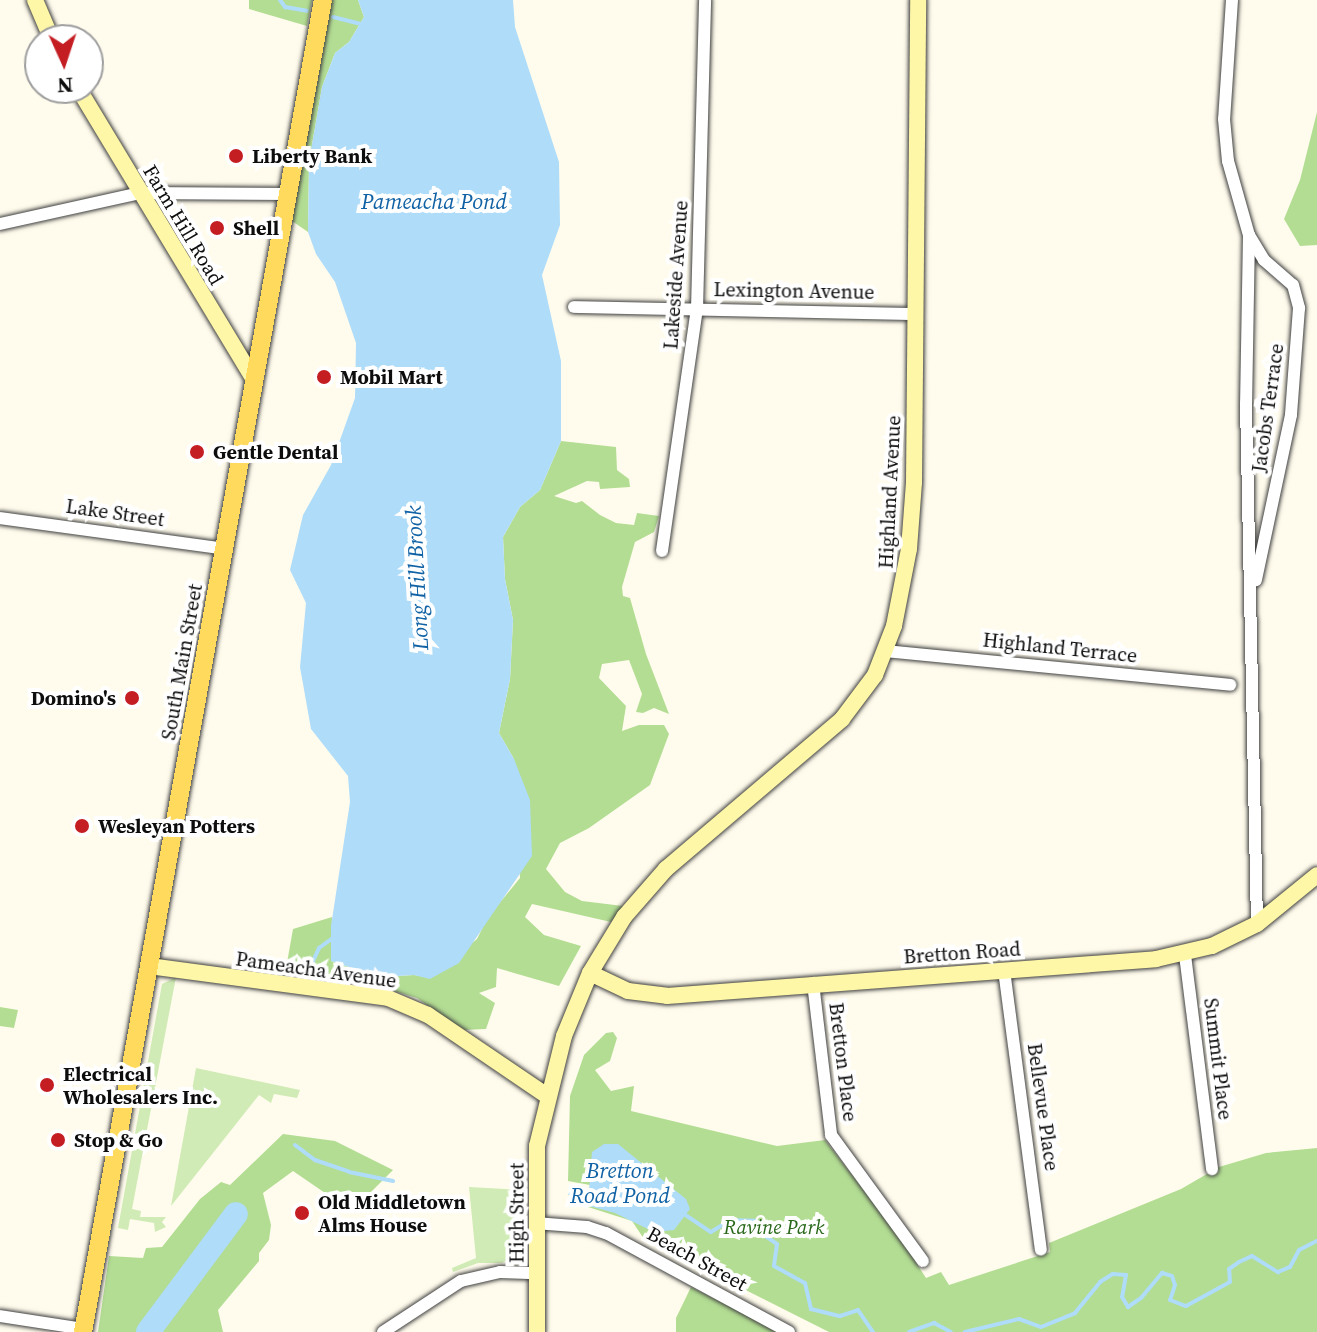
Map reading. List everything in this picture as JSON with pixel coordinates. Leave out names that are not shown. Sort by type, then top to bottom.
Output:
[{"type":"main road","name":"South Main Street","points":[[83,1331],[323,0]]},
{"type":"street","points":[[35,0],[45,24]]},
{"type":"street","name":"Lakeside Avenue","points":[[662,551],[697,309],[705,0]]},
{"type":"street","name":"Highland Avenue","points":[[547,1096],[564,1036],[590,973],[624,917],[659,877],[842,719],[868,686],[886,651],[905,576],[912,522],[918,0]]},
{"type":"street","name":"Jacobs Terrace","points":[[1232,0],[1224,119],[1228,161],[1249,235],[1264,260],[1293,285],[1299,308],[1291,415],[1252,603]]},
{"type":"street","name":"Farm Hill Road","points":[[87,104],[255,381]]},
{"type":"street","points":[[0,224],[140,193],[288,194]]},
{"type":"street","name":"Jacobs Terrace","points":[[1249,235],[1246,403],[1257,924]]},
{"type":"street","name":"Lexington Avenue","points":[[574,307],[916,314]]},
{"type":"street","name":"Lake Street","points":[[0,518],[225,549]]},
{"type":"street","name":"Highland Terrace","points":[[886,651],[1230,685]]},
{"type":"street","name":"Bretton Road","points":[[590,973],[628,991],[647,995],[1185,955],[1257,924],[1317,875]]},
{"type":"street","name":"Summit Place","points":[[1185,955],[1212,1169]]},
{"type":"street","name":"Pameacha Avenue","points":[[149,966],[388,998],[428,1015],[547,1096]]},
{"type":"street","name":"Bellevue Place","points":[[1004,970],[1041,1250]]},
{"type":"street","name":"Bretton Place","points":[[813,983],[831,1135],[923,1261]]},
{"type":"street","name":"High Street","points":[[537,1332],[537,1146],[547,1096]]},
{"type":"street","name":"Beach Street","points":[[535,1223],[587,1227],[606,1233],[789,1332]]},
{"type":"street","points":[[383,1332],[461,1281],[500,1272],[536,1273]]},
{"type":"street","points":[[0,1316],[83,1331]]},
{"type":"green space","points":[[249,0],[312,0],[307,26],[249,9]]},
{"type":"green space","points":[[332,0],[358,0],[364,17],[349,42],[335,53],[322,87],[309,162],[308,232],[292,221]]},
{"type":"green space","points":[[1317,112],[1317,245],[1300,246],[1284,219],[1300,180]]},
{"type":"green space","points":[[561,441],[616,447],[617,470],[629,479],[630,487],[600,489],[599,482],[587,481],[554,496],[576,503],[582,501],[616,523],[634,525],[637,513],[659,516],[654,532],[635,542],[622,587],[623,596],[630,598],[646,654],[669,714],[654,708],[643,713],[636,712],[642,694],[629,660],[602,664],[599,678],[626,706],[622,731],[639,725],[664,725],[669,734],[650,785],[589,828],[560,843],[546,869],[565,892],[582,901],[623,906],[611,922],[532,904],[525,917],[544,935],[581,946],[559,986],[497,968],[496,987],[479,993],[495,1003],[486,1029],[462,1030],[417,998],[384,988],[285,974],[293,929],[332,917],[331,961],[380,977],[414,975],[430,978],[477,939],[488,917],[520,878],[514,759],[499,733],[510,679],[513,620],[505,579],[503,537],[520,507],[540,490]]},
{"type":"green space","points":[[176,977],[132,1209],[141,1211],[140,1217],[166,1217],[162,1222],[166,1227],[155,1232],[154,1223],[130,1219],[128,1230],[118,1228],[162,984]]},
{"type":"green space","points":[[0,1007],[18,1010],[14,1028],[0,1026]]},
{"type":"green space","name":"Ravine Park","points":[[613,1032],[617,1038],[610,1061],[595,1070],[611,1091],[634,1086],[631,1111],[777,1146],[825,1140],[899,1236],[926,1278],[941,1272],[949,1285],[1050,1252],[1049,1243],[1181,1189],[1219,1167],[1266,1153],[1317,1148],[1317,1332],[829,1332],[644,1239],[632,1221],[588,1207],[590,1185],[568,1181],[570,1096],[584,1055],[606,1033]]},
{"type":"green space","points":[[196,1068],[300,1090],[297,1098],[274,1094],[271,1103],[259,1095],[171,1206]]},
{"type":"green space","points":[[283,1134],[335,1141],[393,1170],[362,1201],[328,1195],[293,1171],[263,1193],[271,1225],[269,1240],[259,1253],[259,1261],[218,1310],[223,1332],[98,1332],[109,1256],[143,1258],[146,1248],[162,1247],[200,1199],[221,1182],[230,1185]]},
{"type":"green space","points":[[469,1187],[521,1190],[521,1251],[502,1263],[478,1263],[453,1272],[452,1268],[476,1258]]},
{"type":"green space","points":[[691,1287],[779,1332],[676,1332],[676,1318]]},
{"type":"water","name":"Pameacha Pond","points":[[358,0],[513,0],[515,27],[559,162],[560,225],[542,275],[561,361],[561,441],[540,490],[520,507],[503,537],[505,579],[513,620],[510,679],[499,733],[514,759],[530,800],[532,856],[459,963],[430,979],[414,975],[380,977],[331,961],[331,926],[350,802],[348,776],[311,729],[300,667],[306,603],[290,570],[303,515],[331,465],[355,398],[356,343],[335,282],[316,254],[308,232],[309,162],[322,87],[335,53],[349,42],[364,17]]},
{"type":"water","name":"Bretton Road Pond","points":[[604,1144],[618,1144],[686,1199],[690,1209],[674,1230],[654,1232],[615,1213],[589,1206],[590,1197],[568,1195],[573,1184],[583,1191],[589,1190],[592,1152]]},
{"type":"waterway","points":[[280,0],[285,7],[307,11]]},
{"type":"waterway","points":[[333,17],[364,25]]},
{"type":"waterway","name":"Long Hill Brook","points":[[307,974],[319,948],[334,937]]},
{"type":"waterway","points":[[295,1145],[315,1160],[349,1172],[393,1181]]},
{"type":"waterway","points":[[681,1212],[711,1232],[730,1220],[755,1221],[764,1235],[777,1244],[774,1266],[805,1283],[811,1309],[840,1316],[858,1310],[873,1332]]},
{"type":"waterway","name":"Long Hill Brook","points":[[148,1332],[236,1214]]},
{"type":"waterway","points":[[965,1332],[1019,1319],[1041,1327],[1075,1313],[1100,1282],[1113,1274],[1126,1275],[1122,1297],[1128,1307],[1141,1298],[1162,1273],[1172,1276],[1175,1285],[1170,1300],[1186,1306],[1230,1282],[1229,1269],[1239,1262],[1252,1256],[1278,1272],[1290,1267],[1299,1250],[1317,1241]]},
{"type":"waterway","points":[[909,1332],[934,1323],[951,1332]]},
{"type":"place","name":"Liberty Bank","points":[[236,156]]},
{"type":"place","name":"Shell","points":[[217,228]]},
{"type":"place","name":"Mobil Mart","points":[[324,377]]},
{"type":"place","name":"Gentle Dental","points":[[197,452]]},
{"type":"place","name":"Domino's","points":[[132,698]]},
{"type":"place","name":"Wesleyan Potters","points":[[82,826]]},
{"type":"place","name":"Electrical Wholesalers Inc.","points":[[47,1085]]},
{"type":"place","name":"Stop & Go","points":[[58,1140]]},
{"type":"place","name":"Old Middletown Alms House","points":[[302,1213]]}]
